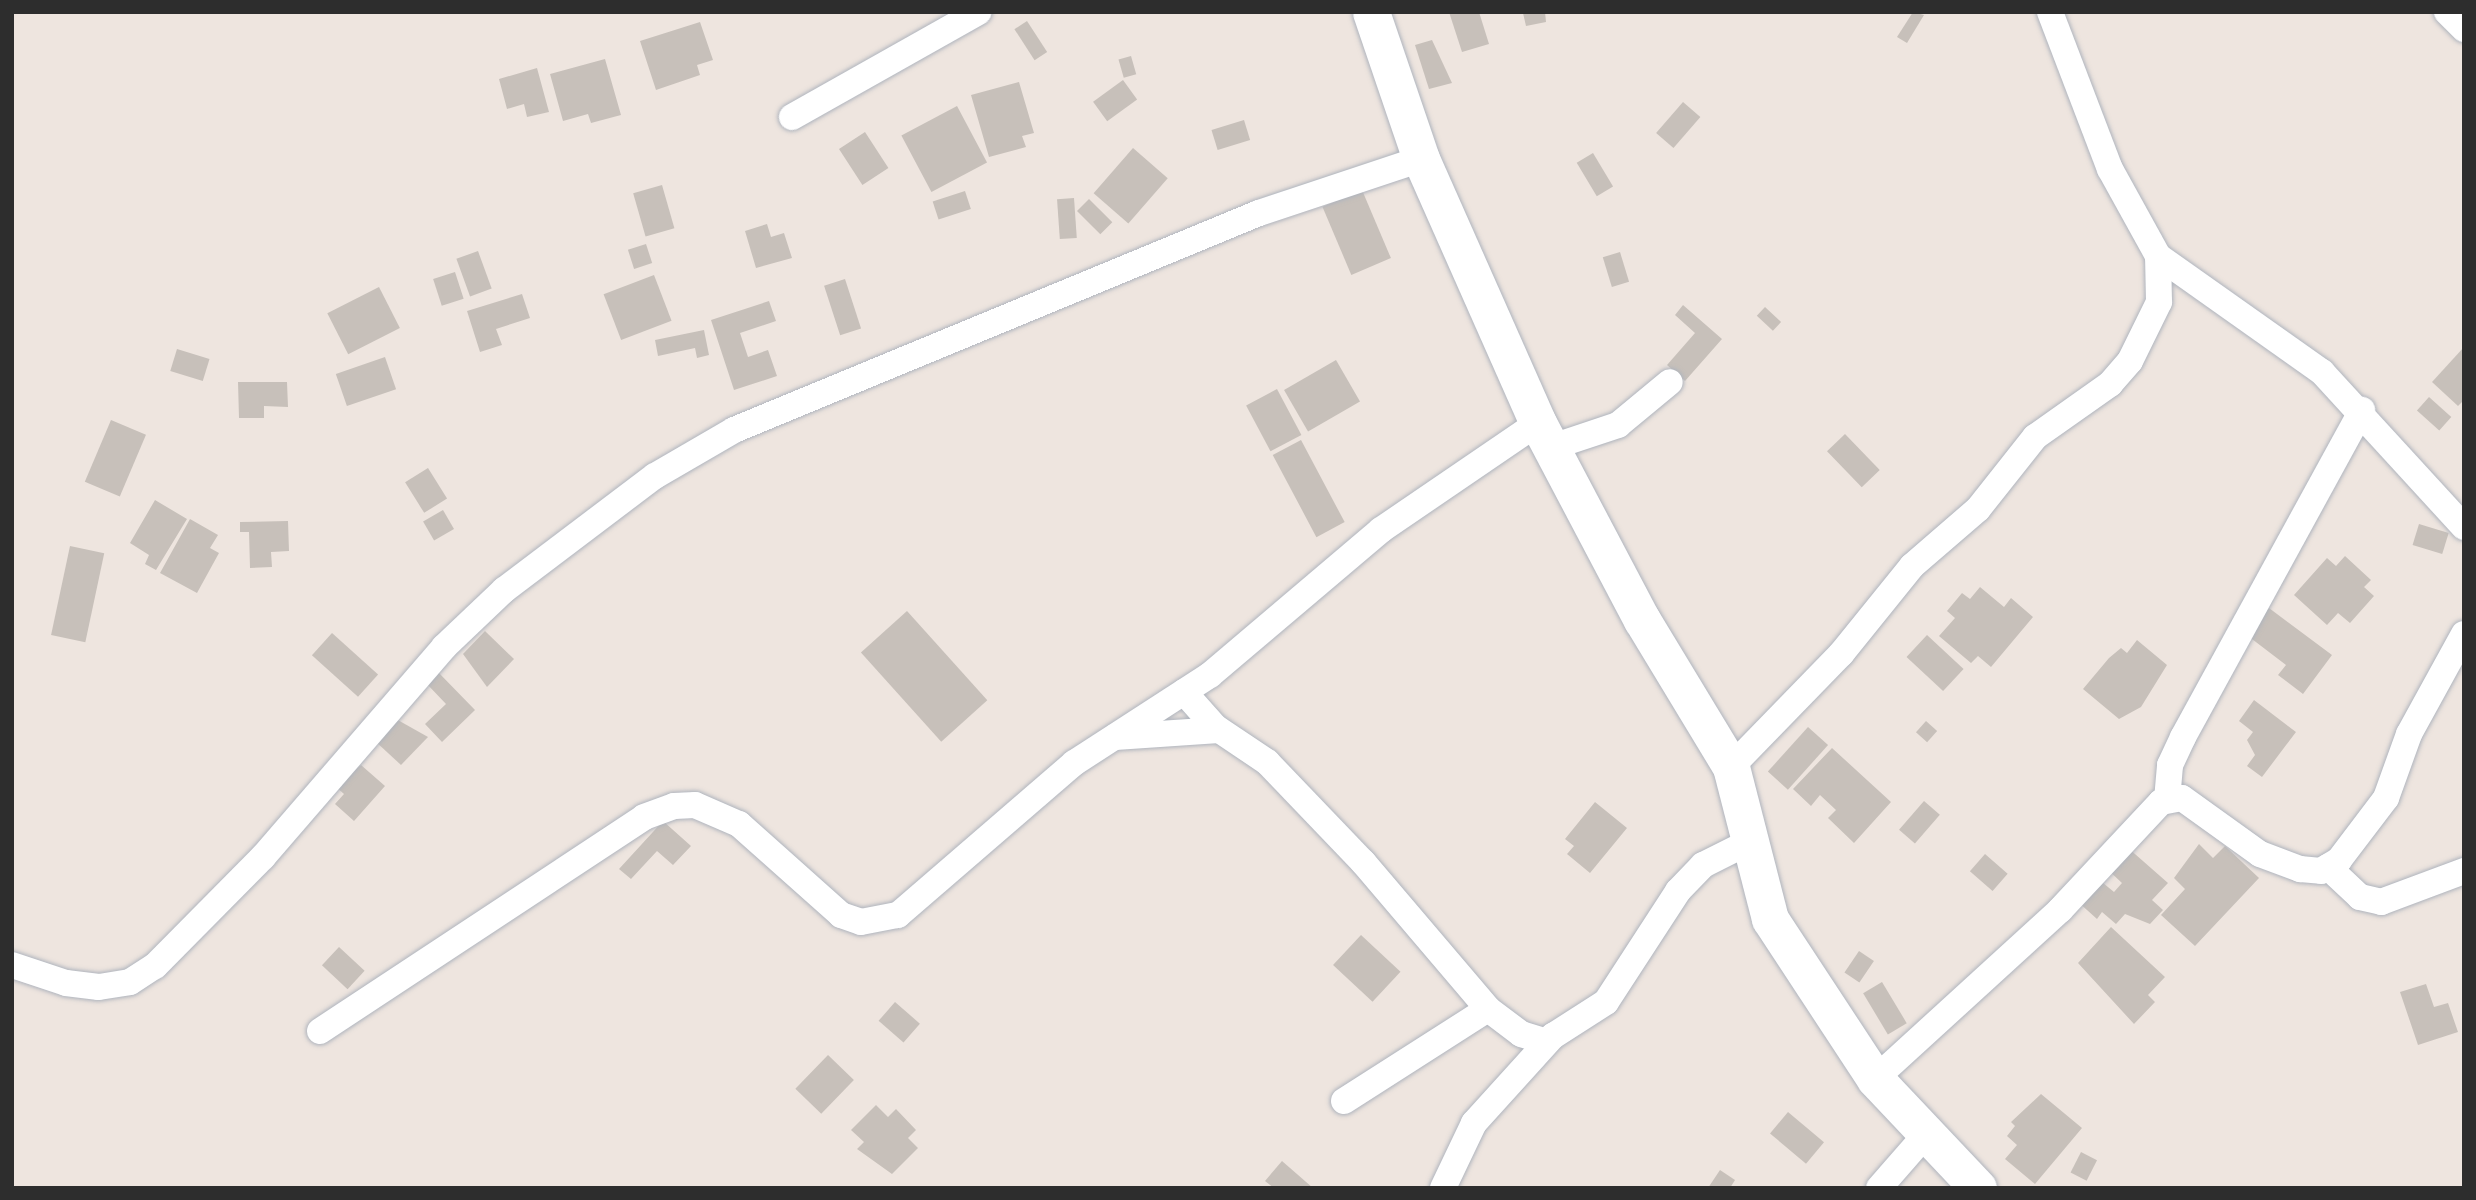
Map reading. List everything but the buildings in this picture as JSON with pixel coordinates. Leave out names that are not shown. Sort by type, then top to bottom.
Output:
[{"type":"street","points":[[792,117],[978,12]]},
{"type":"street","points":[[1371,12],[1421,159],[1545,435],[1643,620],[1731,766],[1770,919],[1875,1079],[1978,1188]]},
{"type":"street","points":[[2050,12],[2110,170],[2158,256],[2290,344],[2362,410],[2464,527]]},
{"type":"street","points":[[2447,12],[2464,29]]},
{"type":"street","points":[[12,965],[66,984],[99,986],[130,982],[155,966],[263,857],[444,647],[504,590],[655,476],[734,430],[1259,213],[1421,159]]},
{"type":"street","points":[[1731,766],[1841,653],[1912,566],[1978,509],[2035,437],[2123,369],[2159,302],[2158,256]]},
{"type":"street","points":[[320,1031],[644,817],[674,806],[695,805],[739,824],[841,915],[880,922],[898,915],[1074,763],[1184,692],[1381,530],[1545,435],[1618,425],[1670,382]]},
{"type":"street","points":[[1875,1079],[2060,910],[2167,800],[2169,765],[2183,737],[2362,410]]},
{"type":"street","points":[[2167,800],[2197,805],[2260,855],[2310,872],[2328,867],[2386,798],[2409,734],[2464,634]]},
{"type":"street","points":[[1184,692],[1219,730],[1267,762],[1312,808],[1488,1009],[1521,1034],[1547,1042]]},
{"type":"street","points":[[1115,737],[1219,730]]},
{"type":"street","points":[[1443,1188],[1474,1123],[1547,1042],[1606,1002],[1678,891],[1703,865],[1751,841]]},
{"type":"street","points":[[2328,867],[2360,897],[2381,902],[2464,871]]},
{"type":"street","points":[[1344,1101],[1488,1009]]},
{"type":"street","points":[[1879,1188],[1927,1133]]}]
